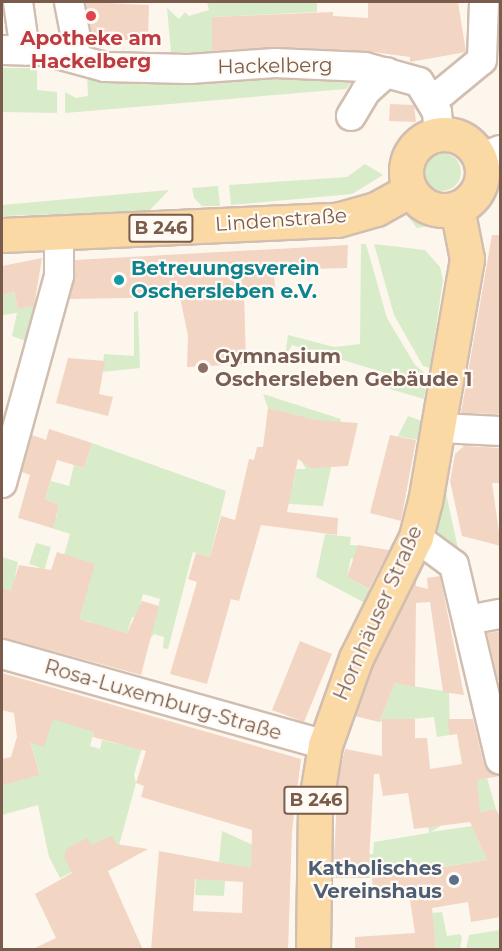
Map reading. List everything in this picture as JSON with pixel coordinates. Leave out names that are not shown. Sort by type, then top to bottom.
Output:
[{"type":"main road","points":[[439,135],[461,139],[489,154],[479,186],[457,208],[430,208],[410,190],[406,178],[410,154],[418,145],[439,135]]},
{"type":"main road","name":"Lindenstraße","points":[[2,235],[59,235],[337,220],[376,208],[410,190]]},
{"type":"main road","name":"Hornhäuser Straße","points":[[314,950],[314,823],[325,745],[356,658],[416,537],[439,428],[467,259],[457,208]]},
{"type":"street","points":[[13,51],[18,2]]},
{"type":"street","points":[[69,2],[76,38],[73,57]]},
{"type":"street","points":[[439,135],[430,97],[443,92],[482,60],[486,2]]},
{"type":"street","name":"Hackelberg","points":[[13,51],[73,57],[105,67],[189,69],[291,63],[387,72],[419,82],[430,97]]},
{"type":"street","points":[[351,116],[366,91],[387,72]]},
{"type":"street","points":[[2,483],[59,276],[59,235]]},
{"type":"street","points":[[439,428],[501,431]]},
{"type":"street","points":[[416,537],[454,565],[501,760]]},
{"type":"street","points":[[468,620],[501,614]]},
{"type":"street","name":"Rosa-Luxemburg-Straße","points":[[2,654],[325,745]]},
{"type":"green space","points":[[207,2],[317,2],[317,12],[213,17],[212,53],[171,52],[167,8],[179,19],[185,12],[189,16],[209,10]]},
{"type":"green space","points":[[2,68],[37,68],[37,90],[57,92],[57,113],[2,112]]},
{"type":"green space","points":[[87,74],[336,75],[349,77],[350,84],[346,89],[65,113],[65,92],[76,98],[88,96]]},
{"type":"green space","points":[[442,153],[455,159],[461,172],[455,185],[442,191],[429,185],[423,172],[429,159]]},
{"type":"green space","points":[[365,164],[383,175],[352,194],[231,205],[229,185],[347,177]]},
{"type":"green space","points":[[218,186],[220,206],[202,206],[194,198],[192,188]]},
{"type":"green space","points":[[169,190],[149,211],[2,216],[2,205]]},
{"type":"green space","points":[[405,213],[423,213],[435,225],[417,228]]},
{"type":"green space","points":[[361,244],[366,244],[387,318],[415,365],[427,375],[424,399],[390,389],[393,375],[292,345],[285,357],[288,335],[334,347],[360,344]]},
{"type":"green space","points":[[374,244],[425,250],[440,267],[443,280],[430,368],[423,366],[394,315]]},
{"type":"green space","points":[[14,292],[18,309],[43,298],[36,337],[26,341],[12,336],[17,313],[2,315],[2,295]]},
{"type":"green space","points":[[138,311],[140,368],[102,372],[104,354],[134,356],[134,312]]},
{"type":"green space","points":[[263,394],[341,419],[323,506],[275,503],[280,485],[293,485],[296,469],[306,469],[302,462],[314,420],[268,408]]},
{"type":"green space","points":[[408,416],[422,421],[419,440],[398,436]]},
{"type":"green space","points":[[92,443],[226,491],[210,557],[193,552],[168,649],[163,648],[164,637],[154,634],[150,639],[160,599],[143,594],[138,614],[143,620],[132,617],[127,633],[114,629],[113,633],[88,621],[59,616],[57,580],[70,534],[42,525],[46,515],[56,518],[59,505],[45,499],[51,481],[69,486],[74,465],[84,468]]},
{"type":"green space","points":[[443,479],[460,558],[440,538],[435,525]]},
{"type":"green space","points":[[325,534],[351,537],[350,545],[363,546],[355,560],[351,558],[347,577],[372,591],[365,603],[316,577]]},
{"type":"green space","points":[[36,543],[51,547],[44,571],[36,576],[39,567],[29,564]]},
{"type":"green space","points":[[2,557],[18,562],[14,583],[18,602],[2,588]]},
{"type":"green space","points":[[395,683],[449,692],[450,735],[437,737],[434,717],[379,722]]},
{"type":"green space","points":[[102,704],[90,746],[100,749],[102,740],[122,745],[131,712],[151,717],[134,775],[136,783],[118,849],[60,878],[49,857],[38,805],[2,815],[2,785],[40,774],[30,742],[52,719]]},
{"type":"green space","points":[[487,778],[496,809],[469,814],[477,780]]},
{"type":"green space","points":[[427,819],[442,825],[431,832],[472,826],[487,860],[368,878],[368,864],[360,854],[373,854],[374,842],[429,833]]},
{"type":"green space","points":[[222,831],[253,845],[251,869],[219,862]]},
{"type":"green space","points":[[197,858],[218,880],[225,881],[224,896],[195,895]]},
{"type":"green space","points":[[442,912],[447,936],[460,934],[462,938],[460,949],[436,949],[432,913]]},
{"type":"green space","points":[[500,930],[500,949],[466,949],[469,935]]},
{"type":"building","points":[[86,2],[149,5],[148,40],[98,40],[92,35]]},
{"type":"building","points":[[368,2],[458,2],[466,52],[410,62],[410,57],[366,51],[276,47],[212,51],[212,17],[333,12],[333,16],[368,18]]},
{"type":"building","points":[[390,104],[414,105],[416,122],[389,121]]},
{"type":"building","points":[[492,235],[501,235],[501,410],[498,414],[461,413]]},
{"type":"building","points":[[348,245],[347,268],[274,270],[275,290],[244,292],[246,364],[187,367],[188,336],[180,297],[70,299],[75,260]]},
{"type":"building","points":[[42,258],[34,306],[18,309],[14,292],[2,295],[2,266]]},
{"type":"building","points":[[68,358],[105,361],[99,394],[113,397],[108,416],[56,403]]},
{"type":"building","points":[[268,408],[316,420],[358,423],[348,466],[311,468],[298,459],[287,512],[338,518],[337,535],[261,525],[239,601],[231,599],[207,684],[170,674],[197,582],[188,579],[196,553],[210,557],[221,516],[235,520],[249,459],[254,460],[257,447],[263,447]]},
{"type":"building","points":[[49,429],[92,443],[84,468],[57,460],[45,499],[59,505],[53,528],[18,518],[30,475],[22,472],[32,435],[46,440]]},
{"type":"building","points":[[390,435],[416,440],[401,521],[370,513]]},
{"type":"building","points":[[464,446],[501,448],[501,483],[492,483],[501,546],[462,536],[450,481],[455,454]]},
{"type":"building","points":[[358,545],[389,550],[369,589],[347,577]]},
{"type":"building","points":[[57,552],[95,564],[79,619],[127,633],[142,601],[159,606],[141,675],[2,637],[2,588],[11,591],[19,565],[51,570]]},
{"type":"building","points":[[440,576],[464,695],[443,692],[430,602],[416,603],[415,687],[395,683],[379,722],[355,716],[373,665],[416,580],[416,586],[428,589],[427,578]]},
{"type":"building","points":[[501,631],[501,680],[498,680],[487,633]]},
{"type":"building","points":[[300,641],[332,654],[304,722],[272,710]]},
{"type":"building","points":[[2,673],[301,759],[292,831],[288,950],[151,950],[159,851],[251,868],[252,830],[141,797],[144,786],[136,783],[146,751],[93,737],[94,732],[53,719],[44,747],[30,742],[40,775],[2,785],[2,759],[11,757],[17,737],[14,713],[2,710]],"holes":[[[195,879],[243,882],[242,913],[193,911]]]},
{"type":"building","points":[[382,719],[415,719],[415,738],[427,738],[430,769],[462,764],[457,734],[450,735],[447,719],[473,719],[484,764],[500,776],[477,780],[480,812],[496,809],[501,819],[501,917],[471,922],[468,902],[432,908],[436,950],[355,950],[355,937],[415,933],[408,887],[373,890],[372,878],[487,860],[470,822],[414,829],[408,793],[383,796],[379,774],[374,774],[368,878],[333,878],[338,780],[345,749],[382,756]]},
{"type":"building","points":[[112,836],[116,844],[148,849],[108,871],[143,950],[31,950],[56,938],[35,894],[72,873],[64,856],[66,849],[87,838],[91,845]]},
{"type":"place","name":"Apotheke am Hackelberg","points":[[91,16]]},
{"type":"place","name":"Betreuungsverein Oschersleben e.V.","points":[[119,280]]},
{"type":"place","name":"Gymnasium Oschersleben Gebäude 1","points":[[203,368]]},
{"type":"place","name":"Katholisches Vereinshaus","points":[[454,880]]}]
